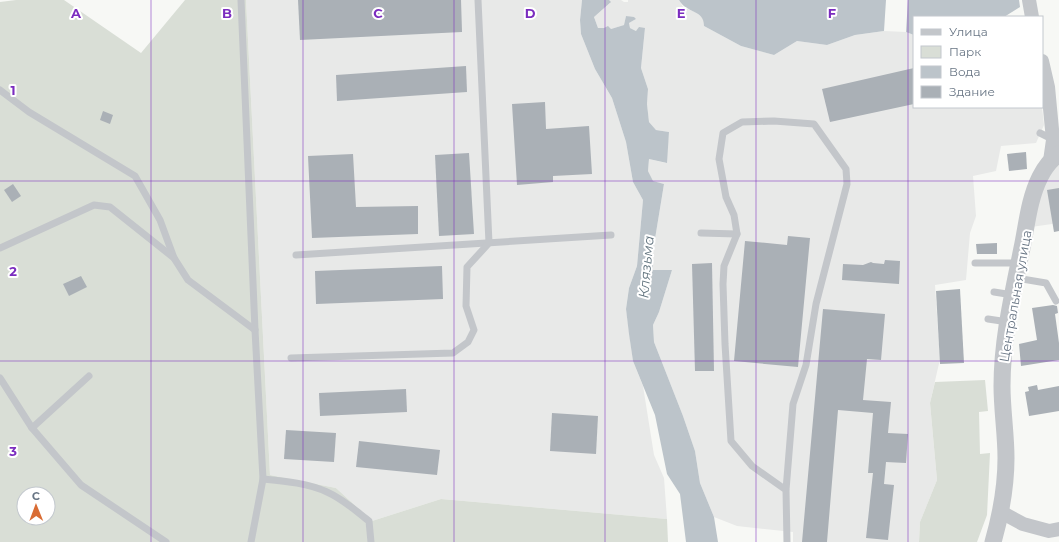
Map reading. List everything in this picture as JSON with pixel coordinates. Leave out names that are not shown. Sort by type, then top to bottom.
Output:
[{"type":"street","points":[[1043,65],[1048,87],[1054,152]]},
{"type":"street","name":"Центральная улица","points":[[993,542],[1001,512],[1006,458],[1002,386],[1004,348],[1008,322],[1031,203],[1040,178],[1054,152]]},
{"type":"street","points":[[1001,512],[1023,524],[1049,531],[1059,529]]},
{"type":"lane","points":[[241,0],[263,479],[250,542]]},
{"type":"lane","points":[[291,358],[453,354],[468,342],[474,330],[466,306],[467,267],[489,243],[478,0]]},
{"type":"lane","points":[[0,90],[29,112],[135,176],[160,220],[174,258],[188,280],[255,330]]},
{"type":"lane","points":[[786,490],[752,466],[731,441],[723,284],[724,266],[737,234],[734,215],[726,197],[719,159],[723,133],[742,122],[774,121],[814,124],[846,169],[847,184],[816,304],[806,365],[793,404],[786,490],[787,542]]},
{"type":"lane","points":[[1040,133],[1054,152]]},
{"type":"lane","points":[[0,248],[94,205],[110,208],[174,258]]},
{"type":"lane","points":[[701,234],[737,234]]},
{"type":"lane","points":[[296,255],[611,235]]},
{"type":"lane","points":[[975,263],[1017,271],[1046,283],[1056,301]]},
{"type":"lane","points":[[994,292],[1013,295]]},
{"type":"lane","points":[[988,319],[1008,322]]},
{"type":"lane","points":[[32,428],[89,376]]},
{"type":"lane","points":[[0,378],[32,428],[81,485],[166,542]]},
{"type":"lane","points":[[263,479],[298,483],[327,492],[347,504],[369,521],[371,542]]},
{"type":"shaded area","points":[[246,0],[582,0],[580,20],[581,34],[595,69],[612,98],[626,142],[633,182],[643,200],[637,266],[629,288],[626,309],[633,361],[643,386],[654,455],[664,478],[667,519],[441,499],[372,521],[336,488],[270,475]]},
{"type":"shaded area","points":[[609,0],[621,0],[628,2],[628,0],[679,0],[683,7],[700,14],[704,20],[704,26],[741,46],[774,55],[797,41],[827,45],[855,35],[884,31],[906,32],[913,35],[913,108],[1042,108],[1044,125],[1036,143],[1001,146],[996,171],[973,176],[976,216],[970,233],[966,280],[935,285],[940,359],[930,403],[937,480],[920,522],[919,542],[793,542],[793,532],[737,526],[714,517],[700,483],[695,451],[683,416],[654,342],[653,325],[659,312],[672,270],[653,270],[653,251],[664,184],[652,181],[648,171],[649,159],[666,163],[669,132],[656,130],[649,122],[647,104],[648,89],[641,68],[645,28],[636,31],[630,28],[629,23],[636,19],[626,16],[624,25],[611,29],[598,28],[594,17],[610,3]]},
{"type":"shaded area","points":[[1059,163],[1059,223],[1031,227],[1042,181]]},
{"type":"green space","points":[[16,0],[64,0],[141,53],[185,0],[246,0],[270,475],[336,488],[372,521],[441,499],[667,519],[668,542],[0,542],[0,2]]},
{"type":"green space","points":[[985,380],[988,411],[979,412],[980,454],[990,453],[987,515],[977,542],[919,542],[920,522],[937,480],[930,403],[935,382]]},
{"type":"water","name":"Клязьма","points":[[582,0],[609,0],[611,2],[594,17],[598,28],[608,26],[611,29],[624,25],[626,16],[634,17],[636,19],[629,23],[630,28],[636,31],[639,27],[645,28],[641,68],[648,89],[647,104],[649,122],[656,130],[669,132],[667,163],[649,159],[648,171],[653,181],[664,184],[653,251],[653,270],[672,270],[659,312],[653,325],[654,342],[695,451],[700,483],[714,517],[718,542],[686,542],[680,494],[667,474],[655,415],[633,361],[626,309],[629,288],[637,266],[643,200],[633,182],[626,142],[612,98],[595,69],[581,34],[580,20]]},
{"type":"water","points":[[679,0],[886,0],[884,31],[855,35],[827,45],[797,41],[774,55],[741,46],[704,26],[701,17],[686,8]]},
{"type":"water","points":[[908,0],[1019,0],[1020,7],[1006,16],[913,16],[913,35],[906,32]]},
{"type":"building","points":[[298,0],[461,0],[462,32],[300,40]]},
{"type":"building","points":[[466,66],[467,92],[337,101],[336,75]]},
{"type":"building","points":[[913,68],[913,104],[830,122],[822,89]]},
{"type":"building","points":[[545,102],[546,129],[589,126],[592,174],[553,176],[553,182],[517,185],[512,104]]},
{"type":"building","points":[[103,111],[113,115],[110,124],[100,120]]},
{"type":"building","points":[[1026,152],[1027,169],[1009,171],[1007,154]]},
{"type":"building","points":[[469,153],[474,234],[439,236],[435,155]]},
{"type":"building","points":[[353,154],[356,207],[418,206],[418,234],[312,238],[308,156]]},
{"type":"building","points":[[13,184],[21,196],[12,202],[4,190]]},
{"type":"building","points":[[1059,188],[1059,231],[1054,232],[1047,190]]},
{"type":"building","points":[[788,236],[810,238],[798,367],[734,361],[745,241],[787,245]]},
{"type":"building","points":[[997,243],[997,254],[977,254],[976,244]]},
{"type":"building","points":[[885,260],[900,261],[899,284],[842,280],[843,264],[863,265],[871,262],[884,264]]},
{"type":"building","points":[[712,263],[714,371],[695,371],[692,264]]},
{"type":"building","points":[[442,266],[443,299],[316,304],[315,271]]},
{"type":"building","points":[[81,276],[87,287],[69,296],[63,284]]},
{"type":"building","points":[[960,289],[964,363],[940,364],[936,291]]},
{"type":"building","points":[[1053,305],[1057,306],[1058,313],[1055,314],[1059,343],[1059,360],[1021,366],[1019,344],[1037,340],[1032,308]]},
{"type":"building","points":[[823,309],[885,314],[881,360],[867,359],[863,400],[891,402],[888,433],[908,434],[906,463],[886,462],[884,484],[894,485],[888,540],[866,538],[873,473],[868,473],[873,413],[838,410],[827,542],[802,542]]},
{"type":"building","points":[[1037,385],[1038,390],[1059,386],[1059,411],[1029,416],[1025,392],[1029,391],[1028,387]]},
{"type":"building","points":[[406,389],[407,412],[320,416],[319,393]]},
{"type":"building","points":[[552,413],[598,416],[596,454],[550,451]]},
{"type":"building","points":[[286,430],[336,433],[334,462],[284,459]]},
{"type":"building","points":[[359,441],[440,450],[437,475],[356,467]]}]
